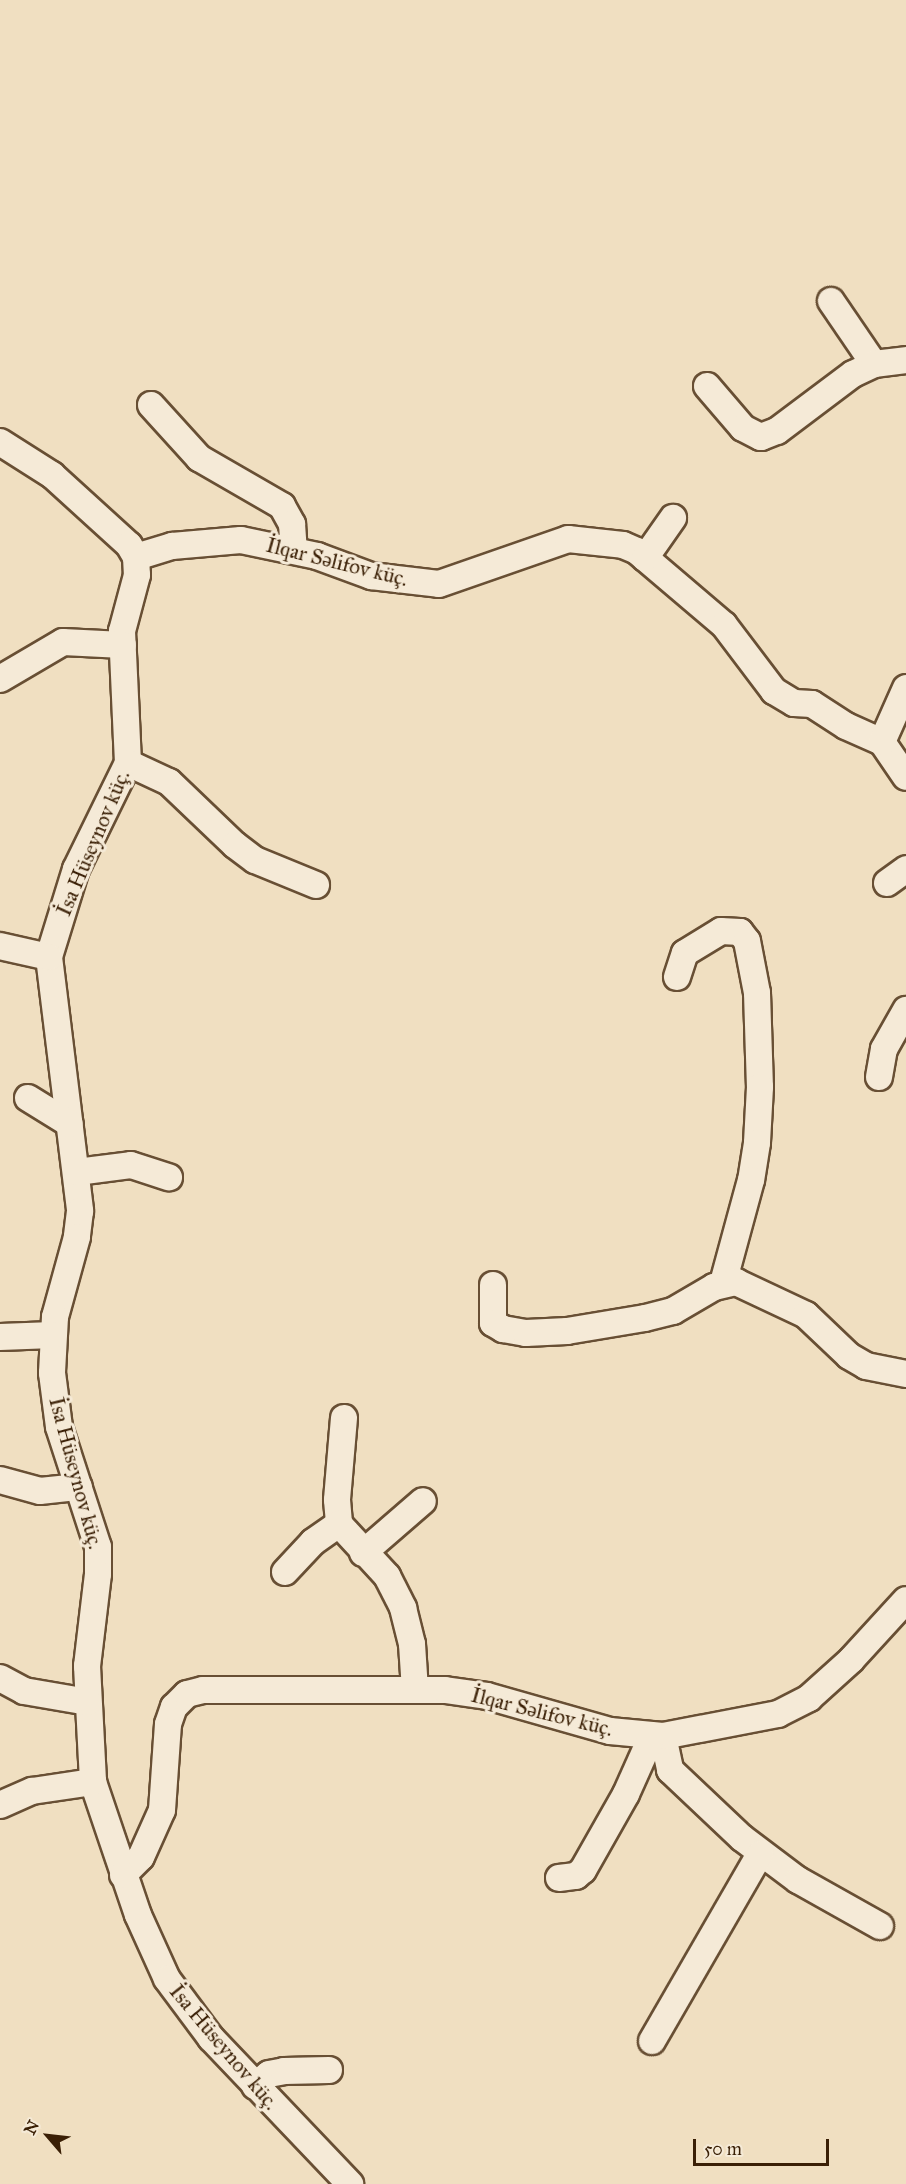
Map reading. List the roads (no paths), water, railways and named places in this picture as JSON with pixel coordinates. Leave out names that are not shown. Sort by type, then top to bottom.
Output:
[{"type":"street","points":[[831,301],[874,364]]},
{"type":"street","points":[[707,386],[743,428],[761,437],[777,431],[853,374],[874,364],[906,360]]},
{"type":"street","points":[[151,405],[199,458],[282,507],[292,524],[294,550]]},
{"type":"street","points":[[0,442],[52,475],[129,545],[136,557]]},
{"type":"street","points":[[645,558],[674,518]]},
{"type":"street","name":"İlqar Səlifov küç.","points":[[136,557],[205,540],[241,540],[294,550],[371,576],[439,584],[568,539],[623,545],[645,558],[724,625],[774,692],[794,703],[813,704],[846,726],[882,742]]},
{"type":"street","name":"İsa Hüseynov küç.","points":[[136,557],[123,645],[128,763],[76,869],[49,957],[77,1172],[77,1237],[53,1335],[52,1373],[57,1415],[98,1547],[98,1574],[87,1666],[93,1782],[123,1875],[167,1978],[211,2038],[350,2184]]},
{"type":"street","points":[[0,679],[63,642],[123,645]]},
{"type":"street","points":[[906,688],[882,742],[906,777]]},
{"type":"street","points":[[128,763],[169,782],[234,845],[255,860],[316,885]]},
{"type":"street","points":[[677,977],[685,953],[721,931],[740,932],[747,941],[757,993],[760,1087],[758,1132],[751,1180],[723,1283]]},
{"type":"street","points":[[0,946],[49,957]]},
{"type":"street","points":[[879,1077],[884,1049],[906,1010]]},
{"type":"street","points":[[28,1098],[70,1124]]},
{"type":"street","points":[[77,1172],[131,1165],[169,1177]]},
{"type":"street","points":[[493,1285],[493,1323],[503,1329],[526,1333],[567,1332],[645,1318],[673,1311],[723,1283],[736,1282],[806,1315],[849,1356],[866,1366],[906,1374]]},
{"type":"street","points":[[0,1337],[53,1335]]},
{"type":"street","points":[[344,1418],[337,1500],[339,1524],[363,1553],[387,1576],[403,1608],[412,1644],[415,1690]]},
{"type":"street","points":[[0,1480],[40,1491],[79,1487]]},
{"type":"street","points":[[363,1553],[423,1501]]},
{"type":"street","points":[[285,1572],[314,1542],[339,1524]]},
{"type":"street","name":"İlqar Səlifov küç.","points":[[123,1875],[141,1857],[162,1810],[168,1725],[174,1707],[187,1694],[202,1690],[415,1690],[487,1696],[609,1731],[658,1736],[778,1714],[809,1698],[851,1660],[906,1600]]},
{"type":"street","points":[[0,1678],[24,1691],[88,1702]]},
{"type":"street","points":[[658,1736],[670,1770],[682,1784],[760,1854],[880,1926]]},
{"type":"street","points":[[560,1878],[576,1876],[583,1870],[658,1736]]},
{"type":"street","points":[[0,1805],[32,1791],[93,1782]]},
{"type":"street","points":[[652,2041],[760,1854]]},
{"type":"street","points":[[255,2086],[269,2074],[284,2071],[329,2070]]}]
